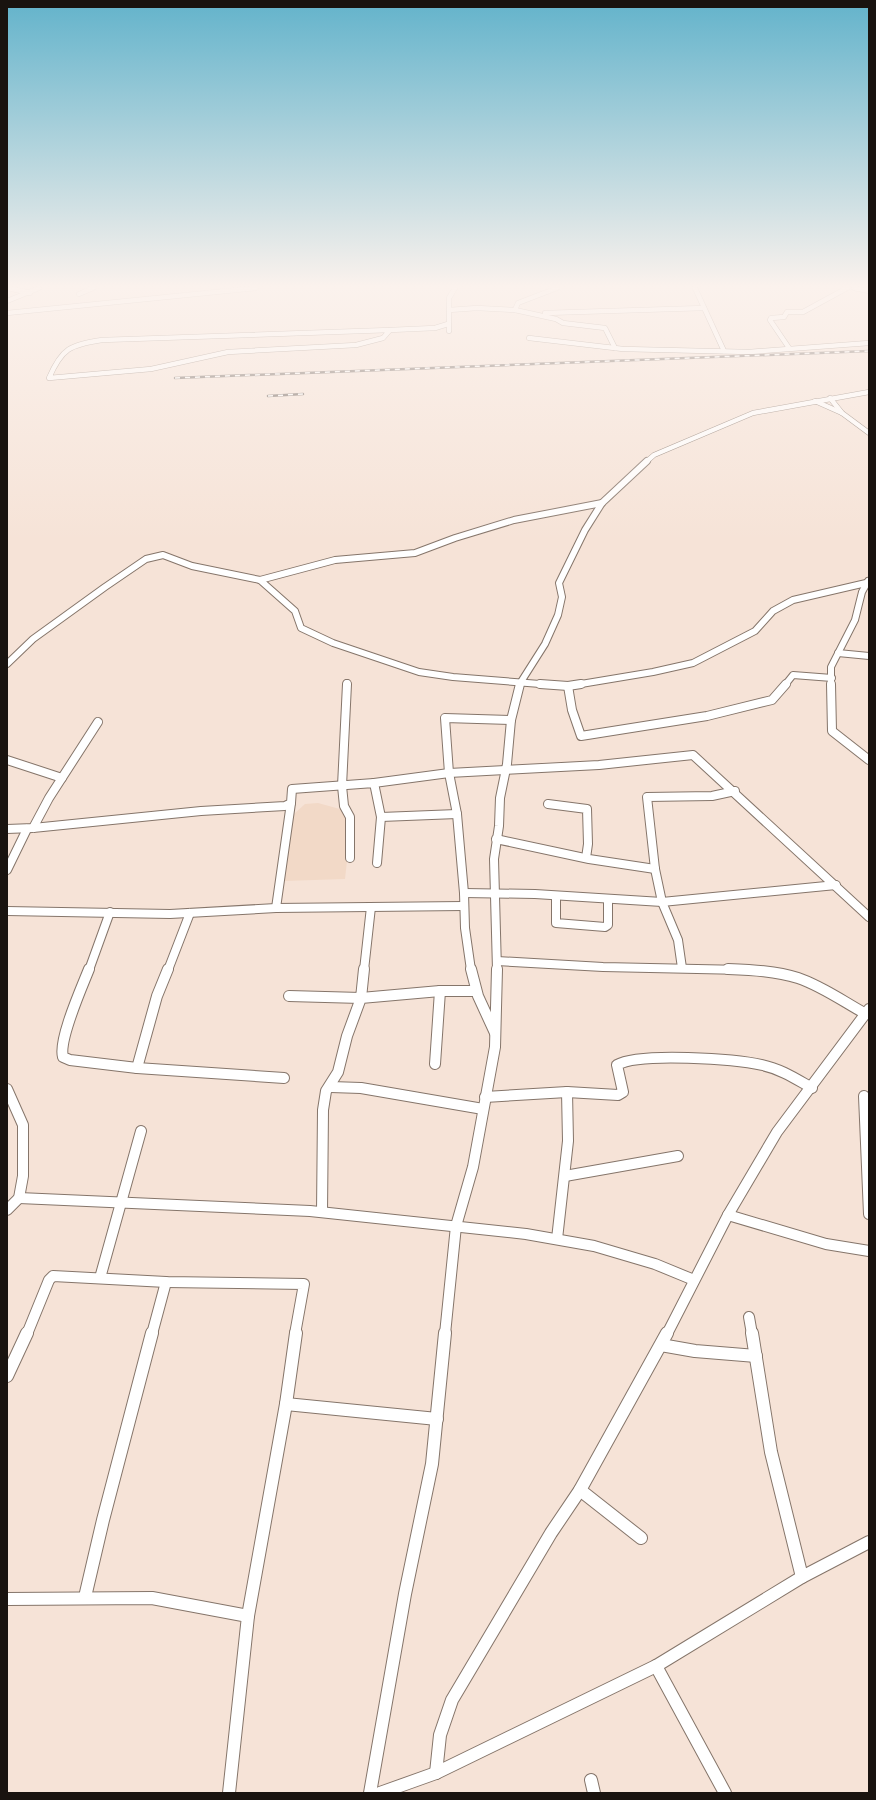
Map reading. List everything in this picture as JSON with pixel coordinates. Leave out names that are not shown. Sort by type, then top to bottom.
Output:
[{"type":"street","points":[[52,372],[50,378],[117,372]]},
{"type":"street","points":[[370,1793],[405,1594],[432,1464],[437,1420],[439,1381],[456,1226],[473,1167],[485,1097],[492,1071],[496,1035],[497,961],[494,859],[499,826],[500,798],[511,720],[520,682],[545,644],[558,615],[562,597],[559,583],[573,552],[602,503],[654,455],[753,413],[869,392]]},
{"type":"street","points":[[830,398],[842,413]]},
{"type":"street","points":[[815,401],[842,413],[868,432]]},
{"type":"street","points":[[7,664],[33,639],[56,622],[146,560],[163,555],[192,566],[260,580],[335,560],[415,553],[455,538],[514,520],[602,503]]},
{"type":"street","points":[[260,580],[295,611],[301,628],[333,643],[419,672],[568,686],[653,672],[692,662],[740,640],[755,630],[773,611],[793,600],[868,582]]},
{"type":"street","points":[[868,582],[862,592],[855,620],[831,667],[832,731],[869,760]]},
{"type":"street","points":[[838,653],[869,656]]},
{"type":"street","points":[[568,686],[572,710],[581,736],[707,716],[772,700],[793,675],[832,678]]},
{"type":"street","points":[[347,683],[342,786],[344,806],[350,817],[350,858]]},
{"type":"street","points":[[496,1035],[476,991],[463,906],[464,893],[457,814],[449,773],[445,718],[511,720]]},
{"type":"street","points":[[7,870],[30,829],[98,722]]},
{"type":"street","points":[[276,908],[292,789],[342,786],[449,773],[599,765],[693,755],[735,791],[782,837],[836,885],[869,917]]},
{"type":"street","points":[[7,760],[62,778]]},
{"type":"street","points":[[374,782],[381,817],[377,863]]},
{"type":"street","points":[[682,968],[678,940],[662,902],[655,869],[647,797],[712,796],[735,791]]},
{"type":"street","points":[[7,829],[30,829],[201,811],[285,806],[290,803]]},
{"type":"street","points":[[548,804],[587,809],[588,844],[586,858]]},
{"type":"street","points":[[381,817],[457,814]]},
{"type":"street","points":[[496,839],[586,858],[655,869]]},
{"type":"street","points":[[464,893],[494,893],[662,902],[836,885]]},
{"type":"street","points":[[556,896],[556,923],[605,927],[608,925],[608,899]]},
{"type":"street","points":[[7,911],[190,913],[276,908],[463,906]]},
{"type":"street","points":[[322,1212],[324,1110],[326,1091],[331,1087],[341,1065],[347,1036],[358,1010],[361,998],[371,907]]},
{"type":"street","points":[[110,912],[60,1050],[63,1056],[70,1060],[137,1068],[284,1078]]},
{"type":"street","points":[[137,1068],[157,996],[190,913]]},
{"type":"street","points":[[436,1773],[440,1735],[452,1700],[551,1533],[580,1490],[661,1345],[728,1215],[777,1132],[812,1088],[867,1012],[792,976],[753,970],[618,967],[497,961]]},
{"type":"street","points":[[289,996],[361,998],[440,991],[476,991]]},
{"type":"street","points":[[435,1064],[440,991]]},
{"type":"street","points":[[485,1097],[568,1092],[618,1095],[623,1092],[617,1065],[622,1062],[654,1058],[737,1061],[763,1065],[782,1071],[812,1088]]},
{"type":"street","points":[[331,1087],[361,1088],[483,1109]]},
{"type":"street","points":[[7,1090],[23,1125],[23,1176],[19,1198],[7,1210]]},
{"type":"street","points":[[557,1239],[566,1176],[568,1092]]},
{"type":"street","points":[[864,1096],[867,1130],[866,1170],[869,1214]]},
{"type":"street","points":[[100,1278],[141,1131]]},
{"type":"street","points":[[566,1176],[678,1156]]},
{"type":"street","points":[[19,1198],[121,1201],[322,1212],[456,1226],[557,1239],[594,1246],[655,1264],[694,1280]]},
{"type":"street","points":[[728,1215],[826,1244],[869,1251]]},
{"type":"street","points":[[7,1376],[11,1361],[25,1339],[50,1278],[100,1278],[166,1282],[304,1284],[301,1309],[293,1345],[286,1404],[248,1616],[229,1793]]},
{"type":"street","points":[[85,1597],[103,1520],[166,1282]]},
{"type":"street","points":[[749,1317],[771,1452],[796,1547],[802,1577]]},
{"type":"street","points":[[661,1345],[696,1351],[756,1356]]},
{"type":"street","points":[[286,1404],[437,1420]]},
{"type":"street","points":[[580,1490],[641,1538]]},
{"type":"street","points":[[380,1793],[436,1773],[656,1666],[802,1577],[869,1542]]},
{"type":"street","points":[[7,1599],[85,1597],[152,1598],[248,1616]]},
{"type":"street","points":[[656,1666],[725,1793]]},
{"type":"shaded area","points":[[318,803],[347,811],[349,843],[345,879],[284,881],[293,815],[305,804]]},
{"type":"railway","points":[[175,378],[329,372]]},
{"type":"railway","points":[[268,396],[303,394]]}]
